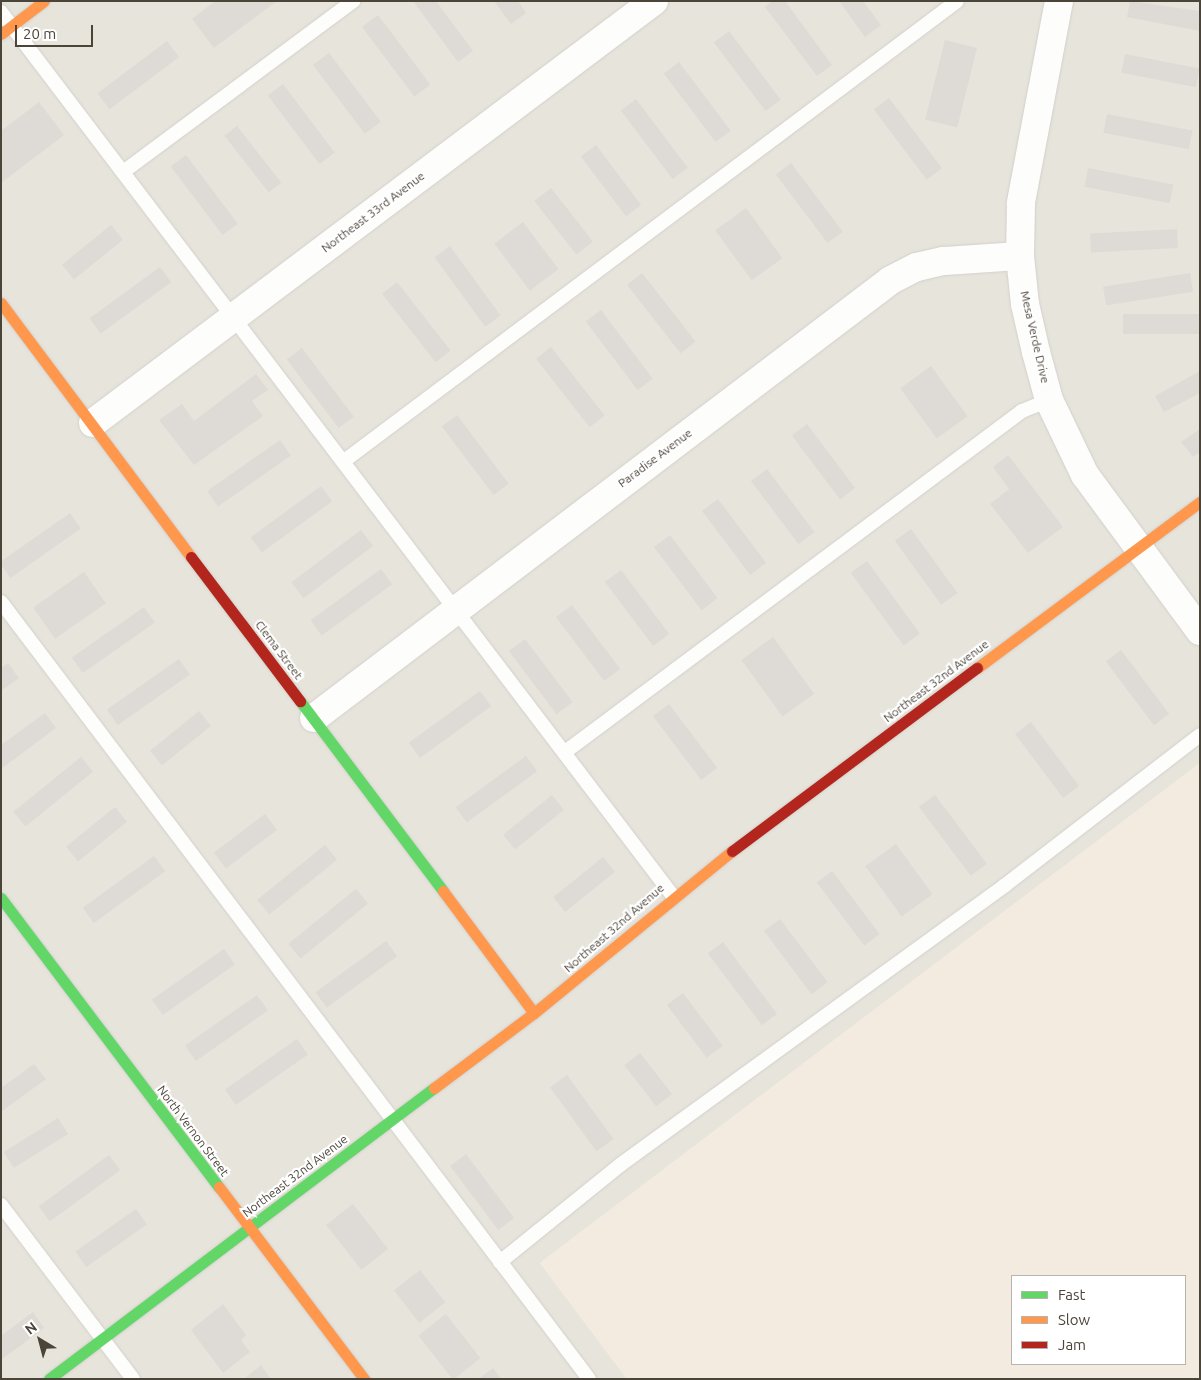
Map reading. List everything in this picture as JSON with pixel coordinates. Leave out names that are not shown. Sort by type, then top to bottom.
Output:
[{"type":"street","points":[[7,30],[44,1]]},
{"type":"street","name":"Northeast 33rd Avenue","points":[[92,423],[654,1]]},
{"type":"street","name":"Mesa Verde Drive","points":[[1059,1],[1027,156],[1021,203],[1020,256],[1025,304],[1049,400],[1085,475],[1137,548],[1200,630]]},
{"type":"street","name":"Paradise Avenue","points":[[314,718],[455,608],[891,280],[917,267],[944,261],[1020,256]]},
{"type":"street","name":"Clema Street","points":[[1,303],[534,1013]]},
{"type":"street","name":"Northeast 32nd Avenue","points":[[49,1379],[534,1013],[673,896],[1200,502]]},
{"type":"street","name":"North Vernon Street","points":[[1,898],[364,1379]]},
{"type":"lane","points":[[123,172],[354,1]]},
{"type":"lane","points":[[344,461],[957,1]]},
{"type":"lane","points":[[1,12],[7,30],[123,172],[673,896]]},
{"type":"lane","points":[[565,752],[1022,411],[1049,400]]},
{"type":"lane","points":[[1,602],[589,1379]]},
{"type":"lane","points":[[500,1262],[620,1165],[1004,886],[1200,735]]},
{"type":"lane","points":[[1,1204],[133,1379]]},
{"type":"shaded area","points":[[1,1],[1200,1],[1200,763],[540,1263],[627,1379],[1,1379]]},
{"type":"shaded area","points":[[1200,763],[1200,1379],[627,1379],[540,1263]]},
{"type":"building","points":[[215,1],[277,1],[214,48],[192,19]]},
{"type":"building","points":[[413,1],[436,1],[473,51],[458,62]]},
{"type":"building","points":[[494,1],[518,1],[526,13],[511,24]]},
{"type":"building","points":[[772,1],[785,1],[832,65],[817,76],[765,7]]},
{"type":"building","points":[[839,1],[863,1],[881,25],[865,37]]},
{"type":"building","points":[[1130,1],[1200,11],[1200,31],[1127,17]]},
{"type":"building","points":[[378,15],[430,84],[414,97],[362,27]]},
{"type":"building","points":[[729,31],[781,100],[766,111],[714,42]]},
{"type":"building","points":[[945,40],[977,48],[957,128],[925,120]]},
{"type":"building","points":[[167,41],[179,57],[110,109],[98,93]]},
{"type":"building","points":[[329,53],[381,122],[365,134],[313,65]]},
{"type":"building","points":[[1125,54],[1200,69],[1196,87],[1121,73]]},
{"type":"building","points":[[679,62],[731,131],[716,142],[664,73]]},
{"type":"building","points":[[283,84],[335,153],[320,164],[268,95]]},
{"type":"building","points":[[889,98],[942,168],[927,180],[874,109]]},
{"type":"building","points":[[636,99],[688,168],[673,179],[621,110]]},
{"type":"building","points":[[39,102],[64,135],[1,183],[1,131]]},
{"type":"building","points":[[1107,114],[1192,131],[1189,149],[1103,133]]},
{"type":"building","points":[[237,126],[281,183],[269,193],[224,136]]},
{"type":"building","points":[[596,145],[641,205],[626,216],[581,156]]},
{"type":"building","points":[[186,155],[238,224],[223,235],[171,166]]},
{"type":"building","points":[[791,163],[843,232],[828,243],[776,174]]},
{"type":"building","points":[[1088,168],[1173,185],[1170,203],[1084,187]]},
{"type":"building","points":[[551,188],[593,242],[576,255],[534,201]]},
{"type":"building","points":[[746,208],[782,258],[752,280],[715,230]]},
{"type":"building","points":[[523,222],[559,269],[530,291],[494,244]]},
{"type":"building","points":[[111,225],[123,240],[74,279],[62,265]]},
{"type":"building","points":[[1177,229],[1178,248],[1091,253],[1090,234]]},
{"type":"building","points":[[450,246],[501,316],[485,327],[435,257]]},
{"type":"building","points":[[160,267],[171,282],[101,334],[90,318]]},
{"type":"building","points":[[642,273],[696,342],[681,353],[627,285]]},
{"type":"building","points":[[1190,273],[1193,292],[1106,306],[1103,287]]},
{"type":"building","points":[[397,282],[451,351],[436,362],[382,294]]},
{"type":"building","points":[[601,310],[653,379],[638,390],[586,321]]},
{"type":"building","points":[[1123,314],[1200,314],[1200,334],[1123,334]]},
{"type":"building","points":[[551,347],[605,416],[590,427],[536,359]]},
{"type":"building","points":[[302,348],[354,417],[339,428],[287,359]]},
{"type":"building","points":[[931,366],[967,416],[937,438],[900,388]]},
{"type":"building","points":[[1200,371],[1200,393],[1164,412],[1155,396]]},
{"type":"building","points":[[256,374],[268,390],[252,401],[263,416],[194,465],[159,420],[182,404],[194,421]]},
{"type":"building","points":[[457,415],[509,484],[494,495],[442,426]]},
{"type":"building","points":[[807,424],[855,488],[840,499],[792,435]]},
{"type":"building","points":[[1200,429],[1200,452],[1193,457],[1181,442]]},
{"type":"building","points":[[280,440],[291,456],[218,507],[207,491]]},
{"type":"building","points":[[1008,455],[1063,527],[1028,553],[990,504],[1009,489],[993,467]]},
{"type":"building","points":[[767,469],[815,532],[799,544],[751,481]]},
{"type":"building","points":[[321,486],[332,501],[262,553],[251,537]]},
{"type":"building","points":[[718,499],[766,563],[750,575],[702,511]]},
{"type":"building","points":[[70,513],[81,529],[10,578],[1,564],[1,561]]},
{"type":"building","points":[[911,529],[957,593],[941,605],[895,541]]},
{"type":"building","points":[[361,530],[373,546],[304,598],[292,582]]},
{"type":"building","points":[[670,535],[718,598],[702,610],[654,547]]},
{"type":"building","points":[[867,561],[920,634],[904,646],[851,573]]},
{"type":"building","points":[[381,569],[392,584],[322,636],[311,620]]},
{"type":"building","points":[[621,570],[669,634],[653,646],[605,582]]},
{"type":"building","points":[[84,572],[106,603],[55,639],[33,608]]},
{"type":"building","points":[[572,605],[620,669],[604,681],[556,617]]},
{"type":"building","points":[[144,607],[155,623],[83,673],[72,657]]},
{"type":"building","points":[[773,637],[814,694],[783,717],[741,660]]},
{"type":"building","points":[[525,639],[573,702],[557,714],[509,651]]},
{"type":"building","points":[[1121,650],[1169,714],[1154,725],[1106,661]]},
{"type":"building","points":[[179,659],[190,675],[118,725],[107,709]]},
{"type":"building","points":[[8,663],[19,678],[1,691],[1,668]]},
{"type":"building","points":[[480,691],[491,706],[420,758],[409,743]]},
{"type":"building","points":[[669,704],[717,768],[701,780],[653,716]]},
{"type":"building","points":[[199,711],[211,726],[162,765],[150,751]]},
{"type":"building","points":[[45,713],[56,728],[1,769],[1,745]]},
{"type":"building","points":[[1031,722],[1079,786],[1063,798],[1015,734]]},
{"type":"building","points":[[526,756],[537,771],[467,823],[456,807]]},
{"type":"building","points":[[81,757],[93,772],[25,827],[13,812]]},
{"type":"building","points":[[552,795],[564,810],[515,849],[503,835]]},
{"type":"building","points":[[935,795],[987,864],[971,876],[919,807]]},
{"type":"building","points":[[115,807],[127,822],[78,861],[66,847]]},
{"type":"building","points":[[265,814],[277,830],[226,868],[214,853]]},
{"type":"building","points":[[896,844],[932,894],[902,916],[865,866]]},
{"type":"building","points":[[325,845],[337,860],[269,915],[257,900]]},
{"type":"building","points":[[154,856],[165,871],[94,923],[83,908]]},
{"type":"building","points":[[603,857],[615,872],[565,912],[553,897]]},
{"type":"building","points":[[832,871],[880,934],[864,946],[817,882]]},
{"type":"building","points":[[356,889],[368,904],[300,959],[288,944]]},
{"type":"building","points":[[780,919],[828,982],[812,994],[764,931]]},
{"type":"building","points":[[386,941],[397,956],[327,1008],[316,992]]},
{"type":"building","points":[[723,942],[777,1014],[762,1025],[708,953]]},
{"type":"building","points":[[224,949],[235,965],[163,1015],[152,999]]},
{"type":"building","points":[[683,993],[723,1046],[707,1058],[667,1005]]},
{"type":"building","points":[[257,995],[268,1011],[196,1061],[185,1045]]},
{"type":"building","points":[[297,1039],[308,1055],[236,1105],[225,1089]]},
{"type":"building","points":[[640,1053],[672,1094],[656,1106],[624,1065]]},
{"type":"building","points":[[34,1064],[46,1079],[1,1112],[1,1088]]},
{"type":"building","points":[[567,1075],[613,1139],[596,1151],[550,1087]]},
{"type":"building","points":[[58,1118],[68,1134],[14,1168],[4,1152]]},
{"type":"building","points":[[466,1154],[514,1218],[498,1230],[450,1166]]},
{"type":"building","points":[[109,1155],[120,1170],[50,1222],[39,1206]]},
{"type":"building","points":[[353,1204],[388,1249],[361,1270],[326,1225]]},
{"type":"building","points":[[136,1209],[147,1225],[86,1267],[75,1251]]},
{"type":"building","points":[[420,1270],[445,1302],[419,1323],[394,1290]]},
{"type":"building","points":[[223,1304],[246,1335],[241,1340],[250,1352],[223,1373],[191,1330]]},
{"type":"building","points":[[33,1312],[44,1328],[1,1360],[1,1336]]},
{"type":"building","points":[[446,1314],[480,1358],[452,1379],[418,1336]]},
{"type":"building","points":[[261,1365],[271,1379],[244,1379]]},
{"type":"building","points":[[493,1368],[501,1379],[478,1379]]},
{"type":"traffic: fast","points":[[300,701],[443,891]]},
{"type":"traffic: fast","points":[[1,898],[219,1187]]},
{"type":"traffic: fast","points":[[49,1379],[434,1088]]},
{"type":"traffic: slow","points":[[1,34],[44,1]]},
{"type":"traffic: slow","points":[[1,303],[191,557]]},
{"type":"traffic: slow","points":[[977,668],[1200,502]]},
{"type":"traffic: slow","points":[[434,1088],[534,1013],[732,851]]},
{"type":"traffic: slow","points":[[443,891],[534,1013]]},
{"type":"traffic: slow","points":[[219,1187],[364,1379]]},
{"type":"traffic: jam","points":[[191,557],[300,701]]},
{"type":"traffic: jam","points":[[732,851],[977,668]]}]
